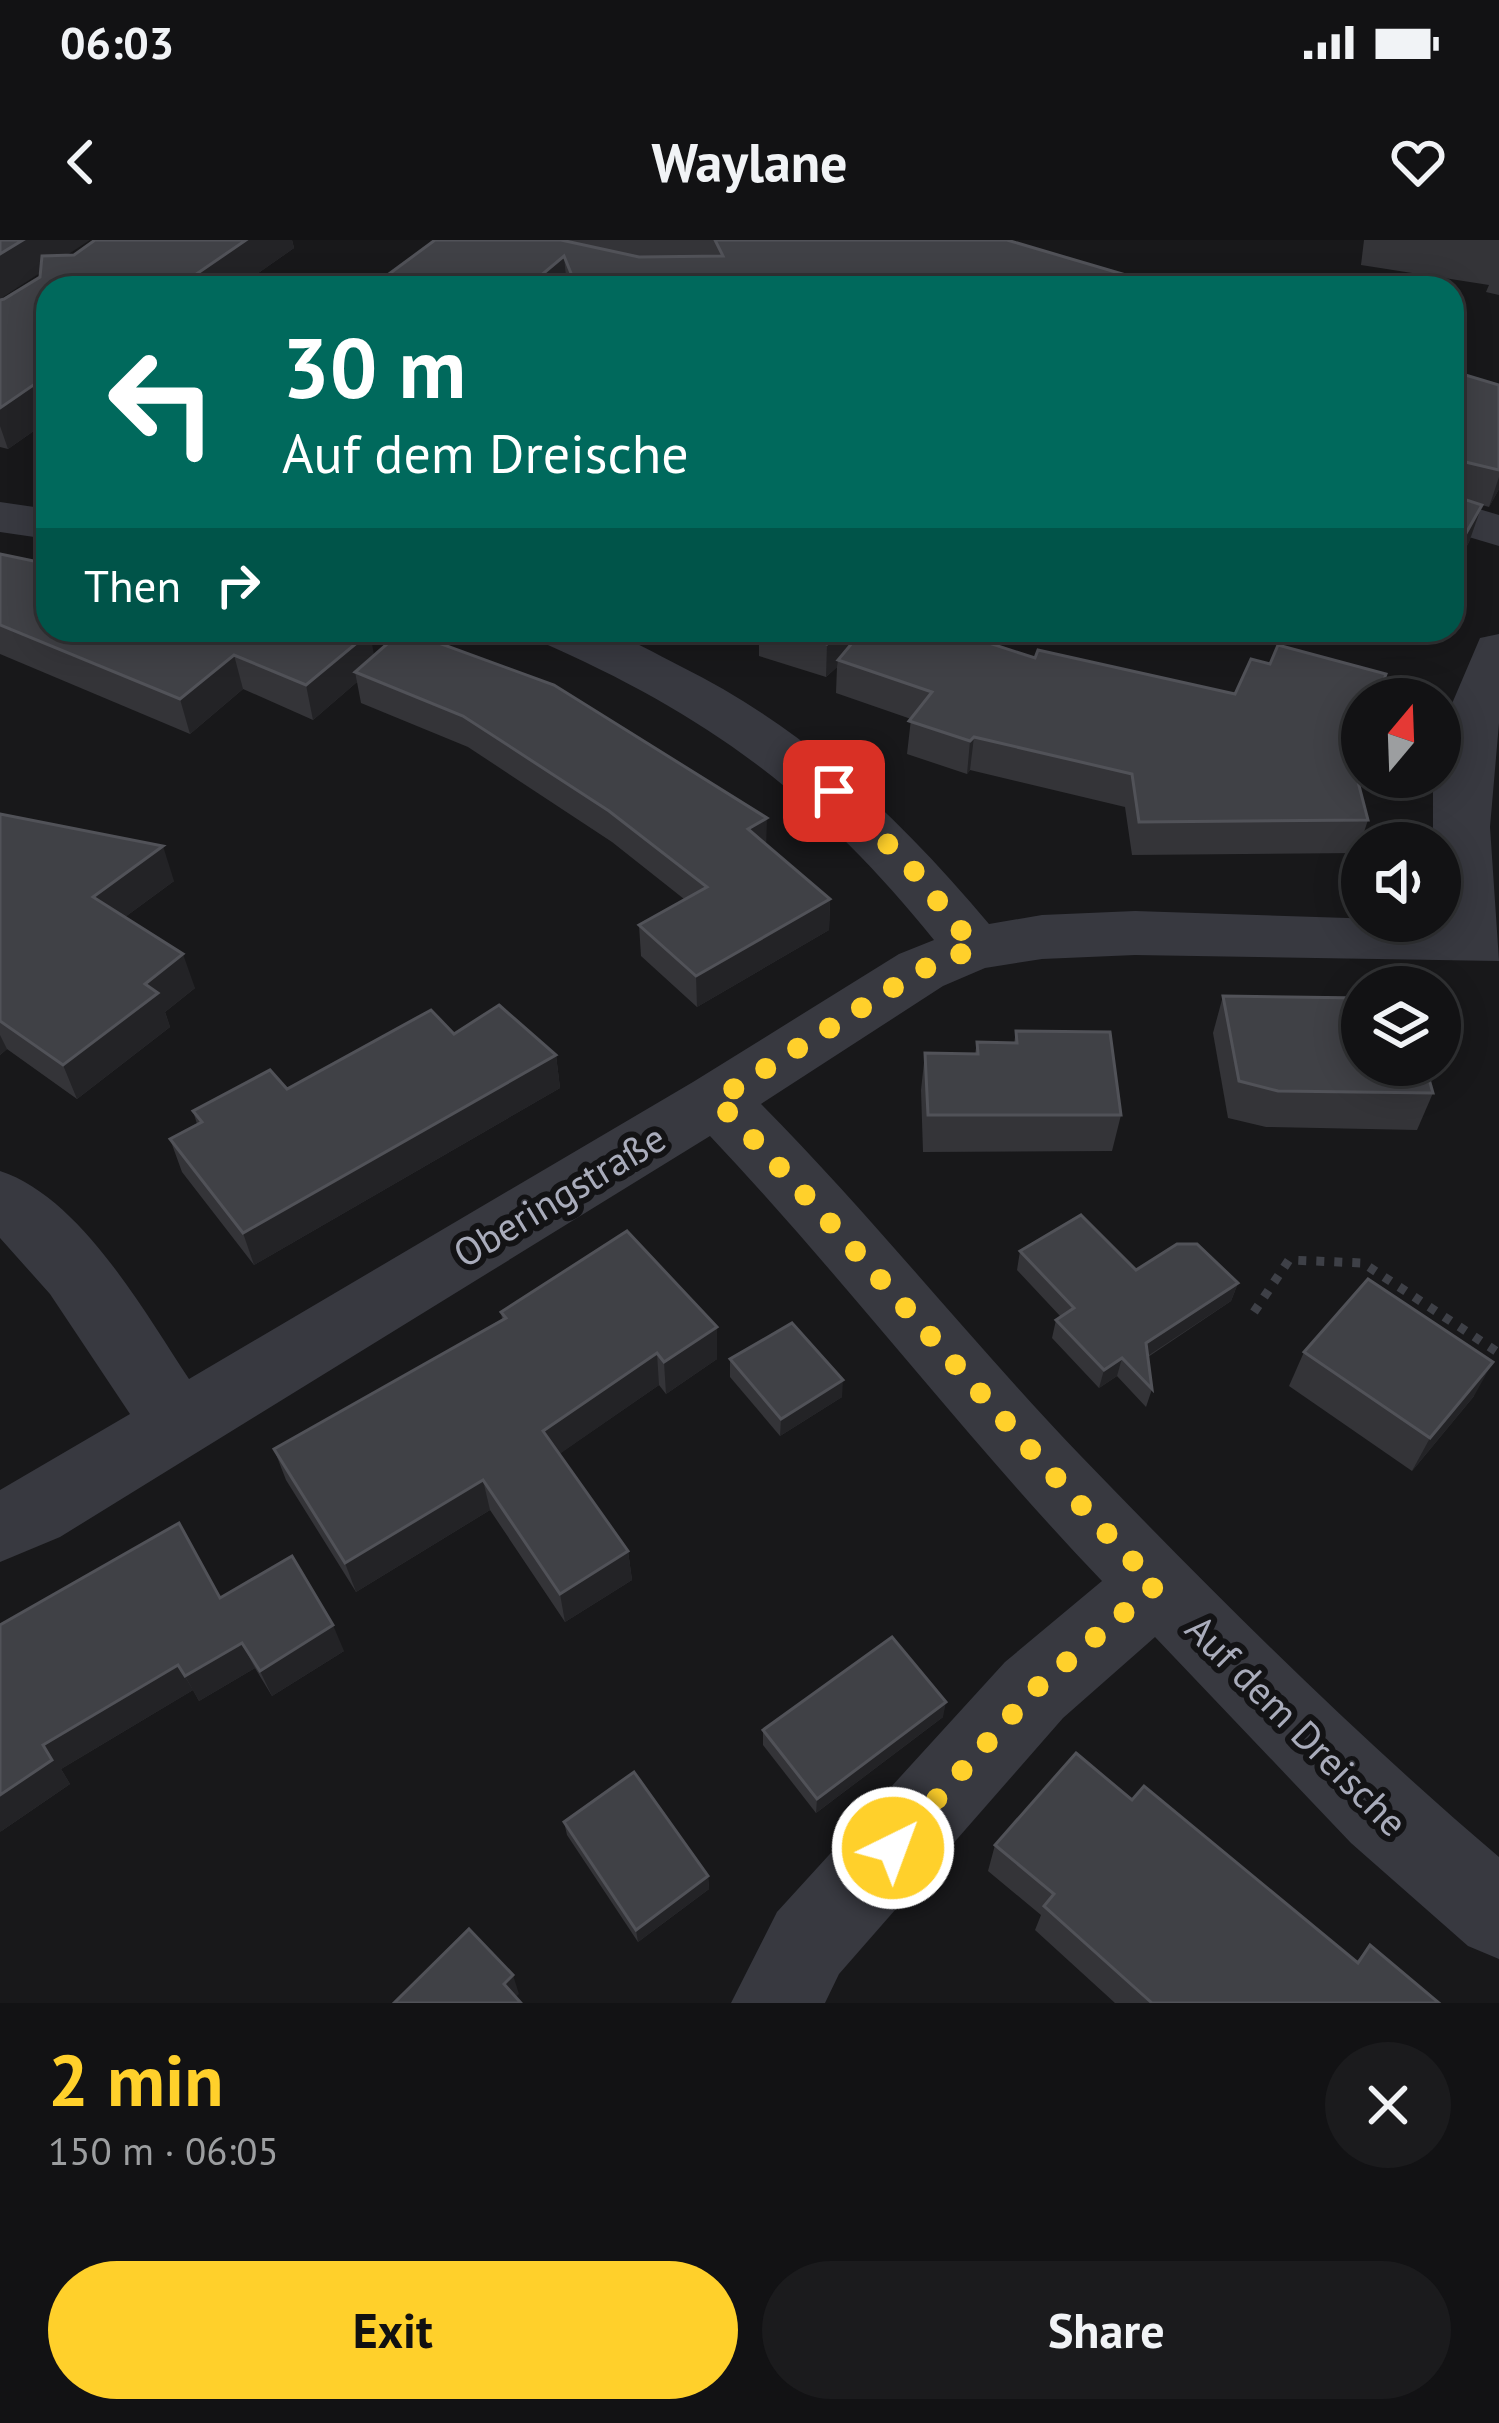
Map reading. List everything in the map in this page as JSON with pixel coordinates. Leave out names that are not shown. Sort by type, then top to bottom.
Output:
[{"type":"street","points":[[0,517],[36,522]]},
{"type":"street","points":[[1464,520],[1499,531]]},
{"type":"street","points":[[584,642],[672,680],[755,729],[834,791],[910,866],[975,948]]},
{"type":"street","points":[[1484,939],[1459,842],[1462,753],[1483,681],[1499,650]]},
{"type":"street","name":"Oberingstraße","points":[[0,1527],[716,1100],[921,970],[975,948],[1042,938],[1135,933],[1484,939]]},
{"type":"street","name":"Auf dem Dreische","points":[[716,1100],[832,1220],[1051,1476],[1381,1813],[1499,1916]]},
{"type":"street","points":[[0,1198],[18,1211],[100,1306],[178,1425]]},
{"type":"street","points":[[776,2003],[808,1943],[1034,1690],[1156,1585]]},
{"type":"path","points":[[1254,1312],[1289,1260],[1363,1263],[1499,1353]]},
{"type":"building","points":[[0,240],[23,240],[0,254]]},
{"type":"building","points":[[95,240],[246,240],[194,276],[40,276],[42,256],[74,255]]},
{"type":"building","points":[[435,240],[561,240],[639,257],[723,256],[715,240],[1007,240],[1129,276],[572,276],[564,256],[540,276],[389,274]]},
{"type":"building","points":[[36,279],[36,383],[0,408],[0,300]]},
{"type":"building","points":[[1464,375],[1499,385],[1499,470],[1464,462]]},
{"type":"building","points":[[1464,499],[1482,505],[1464,537]]},
{"type":"building","points":[[0,554],[36,562],[36,640],[0,625]]},
{"type":"building","points":[[41,642],[358,642],[306,685],[234,655],[180,699]]},
{"type":"building","points":[[389,642],[436,642],[554,685],[767,818],[748,829],[830,899],[696,976],[639,925],[707,887],[609,811],[463,716],[355,672]]},
{"type":"building","points":[[853,642],[986,642],[1035,658],[1038,650],[1235,694],[1251,659],[1270,664],[1278,645],[1386,674],[1385,678],[1341,678],[1341,798],[1362,798],[1368,820],[1139,822],[1132,774],[974,737],[970,741],[909,721],[932,692],[838,660]]},
{"type":"building","points":[[0,814],[163,846],[93,897],[183,954],[145,984],[158,993],[63,1065],[0,1021]]},
{"type":"building","points":[[1223,996],[1341,998],[1341,1086],[1431,1086],[1433,1093],[1278,1091],[1239,1081]]},
{"type":"building","points":[[499,1005],[556,1055],[243,1233],[170,1139],[202,1122],[193,1111],[270,1070],[287,1089],[431,1010],[454,1034]]},
{"type":"building","points":[[1016,1031],[1110,1032],[1121,1115],[928,1115],[925,1053],[978,1054],[977,1042],[1017,1043]]},
{"type":"building","points":[[1081,1215],[1136,1270],[1177,1244],[1197,1244],[1238,1283],[1146,1343],[1152,1389],[1122,1358],[1104,1370],[1056,1320],[1074,1308],[1020,1251]]},
{"type":"building","points":[[627,1231],[717,1327],[664,1362],[657,1353],[543,1431],[628,1551],[560,1594],[483,1480],[345,1563],[274,1449],[506,1318],[501,1312]]},
{"type":"building","points":[[1368,1279],[1493,1362],[1430,1438],[1304,1352]]},
{"type":"building","points":[[792,1323],[843,1380],[781,1419],[730,1359]]},
{"type":"building","points":[[179,1523],[220,1598],[292,1556],[333,1625],[260,1671],[242,1643],[185,1676],[178,1665],[43,1745],[52,1760],[0,1795],[0,1625]]},
{"type":"building","points":[[892,1637],[946,1702],[817,1799],[763,1730]]},
{"type":"building","points":[[1076,1753],[1132,1800],[1144,1786],[1358,1963],[1370,1945],[1439,2003],[1152,2003],[1044,1906],[1054,1894],[995,1845]]},
{"type":"building","points":[[634,1772],[708,1876],[636,1930],[564,1822]]},
{"type":"building","points":[[469,1929],[513,1975],[504,1984],[521,2003],[394,2003]]},
{"type":"route","points":[[834,791],[910,866],[975,948],[921,970],[716,1100],[832,1220],[1051,1476],[1156,1585],[1034,1690],[893,1848]]}]
